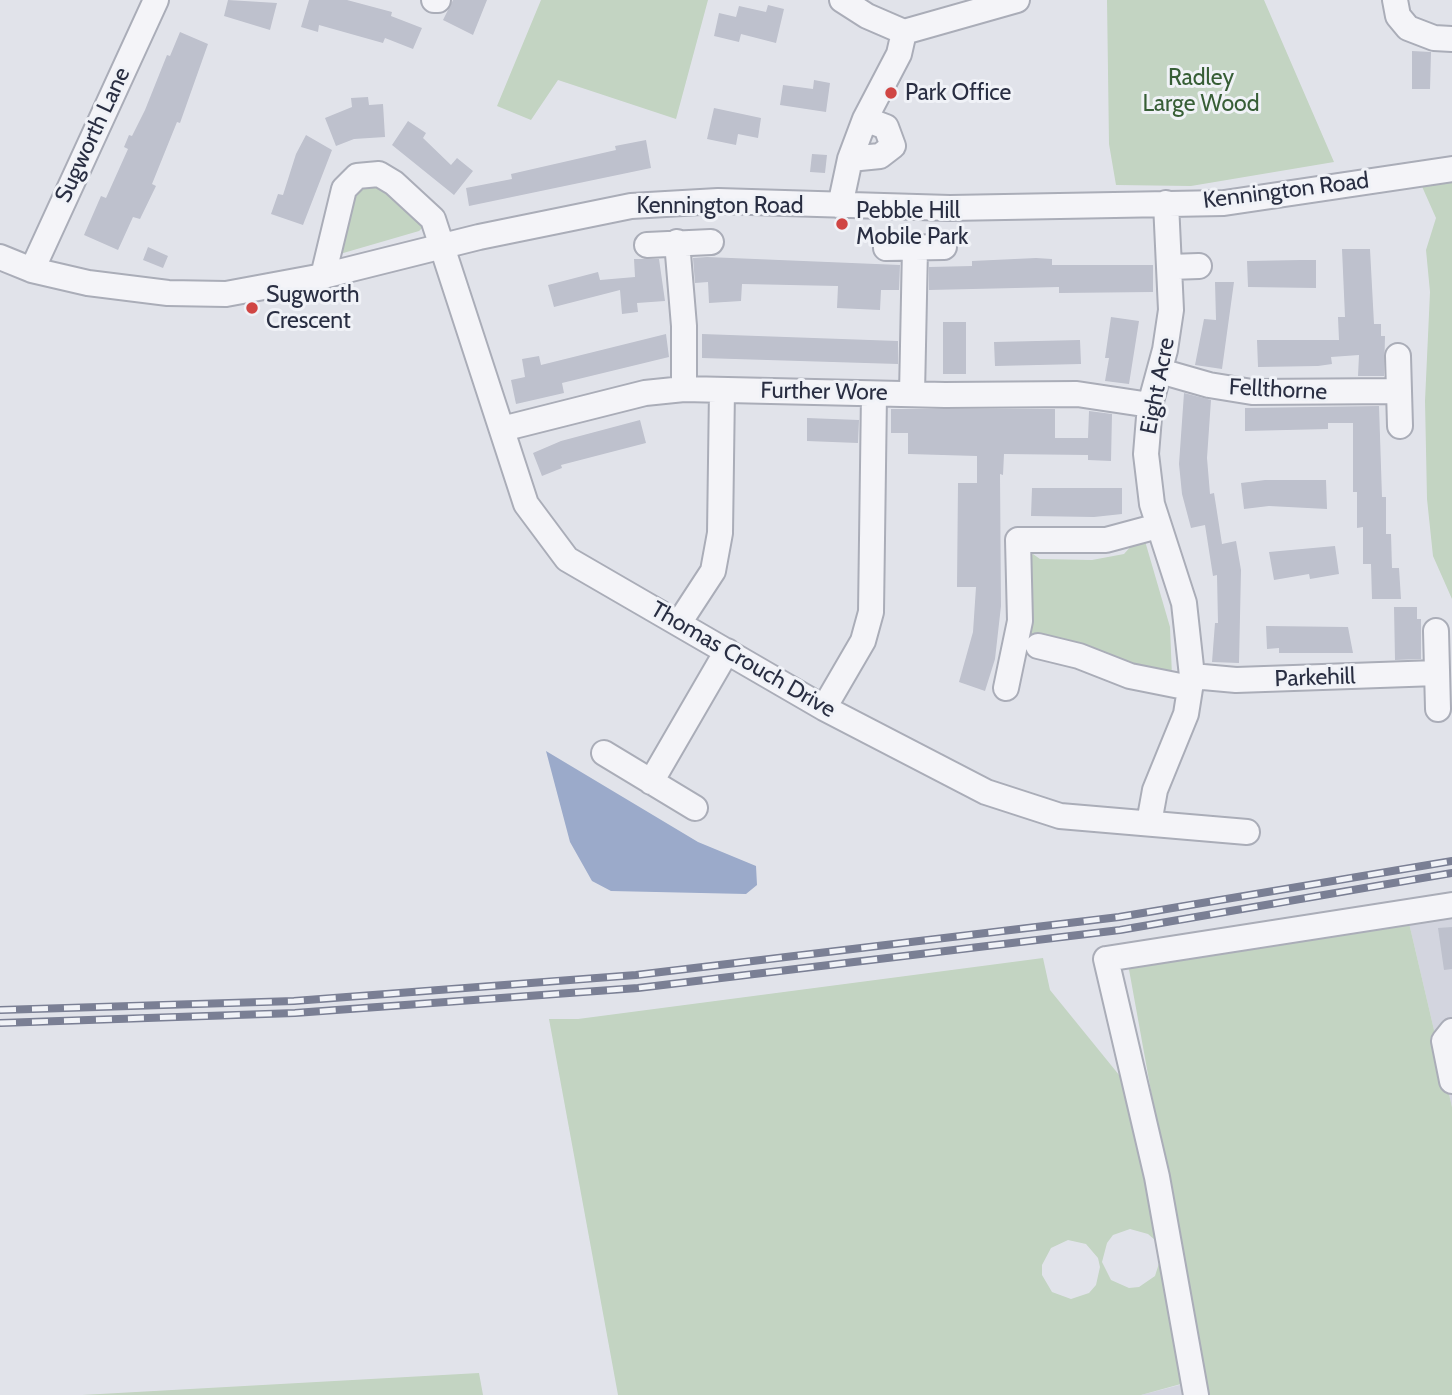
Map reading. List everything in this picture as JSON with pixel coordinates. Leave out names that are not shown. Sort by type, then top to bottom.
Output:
[{"type":"street","name":"Sugworth Lane","points":[[32,270],[156,0]]},
{"type":"street","points":[[842,0],[867,16],[904,32],[1017,0]]},
{"type":"street","points":[[1395,0],[1398,16],[1408,28],[1434,38],[1452,39]]},
{"type":"street","points":[[840,206],[850,159],[865,119],[899,54],[904,32]]},
{"type":"street","points":[[850,159],[880,156],[893,146],[886,127],[865,119]]},
{"type":"street","name":"Kennington Road","points":[[0,257],[32,270],[115,287],[198,295],[226,293],[323,276],[631,205],[719,201],[950,208],[1224,202],[1452,169]]},
{"type":"street","points":[[323,276],[344,189],[348,182],[366,173],[380,174],[394,183],[433,219],[443,247]]},
{"type":"street","name":"Eight Acre","points":[[1149,823],[1155,790],[1186,714],[1191,682],[1184,603],[1158,526],[1148,484],[1146,454],[1150,405],[1160,371],[1171,310],[1166,203]]},
{"type":"street","points":[[677,242],[684,327],[684,389]]},
{"type":"street","points":[[647,244],[711,242]]},
{"type":"street","name":"Thomas Crouch Drive","points":[[443,247],[526,504],[567,559],[824,708],[986,792],[1060,816],[1247,832]]},
{"type":"street","points":[[886,248],[944,247]]},
{"type":"street","points":[[912,394],[915,248]]},
{"type":"street","points":[[1170,267],[1199,266]]},
{"type":"street","points":[[1398,356],[1401,426]]},
{"type":"street","name":"Fellthorne","points":[[1160,371],[1209,385],[1252,392],[1399,391]]},
{"type":"street","name":"Further Wore","points":[[502,429],[645,393],[684,389],[874,394],[1077,394],[1150,405]]},
{"type":"street","points":[[679,623],[713,571],[718,546],[722,390]]},
{"type":"street","points":[[824,708],[863,641],[871,612],[874,394]]},
{"type":"street","points":[[1006,688],[1020,621],[1018,540],[1106,540],[1158,526]]},
{"type":"street","points":[[1436,631],[1438,709]]},
{"type":"street","points":[[1038,646],[1079,656],[1130,676],[1191,682]]},
{"type":"street","points":[[651,782],[727,651]]},
{"type":"street","name":"Parkehill","points":[[1191,682],[1437,673]]},
{"type":"street","points":[[604,753],[695,808]]},
{"type":"street","points":[[1196,1395],[1157,1177],[1106,959],[1452,905]]},
{"type":"street","points":[[1452,1031],[1444,1041],[1452,1080]]},
{"type":"shaded area","points":[[1452,916],[1452,1107],[1409,923]]},
{"type":"shaded area","points":[[1203,1379],[1206,1395],[1141,1395]]},
{"type":"green space","points":[[541,0],[708,0],[676,119],[558,80],[531,120],[497,106]]},
{"type":"green space","name":"Radley Large Wood","points":[[1107,0],[1264,0],[1334,162],[1191,186],[1116,185],[1109,144]]},
{"type":"green space","points":[[1452,178],[1452,599],[1433,556],[1427,499],[1425,401],[1430,292],[1426,250],[1436,218],[1420,182]]},
{"type":"green space","points":[[380,182],[424,226],[419,231],[333,256],[352,189]]},
{"type":"green space","points":[[1145,541],[1170,627],[1172,676],[1031,638],[1029,557],[1033,554],[1040,559],[1092,560],[1124,554],[1132,545]]},
{"type":"green space","points":[[1409,923],[1452,1107],[1452,1395],[1206,1395],[1128,964]]},
{"type":"green space","points":[[1043,958],[1050,990],[1128,1086],[1188,1382],[1141,1395],[618,1395],[549,1019],[578,1019]],"holes":[[[1130,1229],[1148,1234],[1155,1240],[1161,1257],[1155,1276],[1139,1287],[1129,1288],[1111,1280],[1102,1262],[1107,1243],[1113,1235]],[[1068,1240],[1086,1244],[1098,1258],[1100,1267],[1096,1285],[1089,1293],[1071,1299],[1052,1292],[1042,1275],[1042,1265],[1051,1248]]]},
{"type":"green space","points":[[479,1373],[483,1395],[82,1395]]},
{"type":"water","points":[[546,751],[698,842],[756,866],[757,885],[746,894],[611,891],[592,881],[570,842]]},
{"type":"building","points":[[228,0],[277,3],[270,30],[224,16]]},
{"type":"building","points":[[309,0],[347,0],[392,12],[391,16],[422,28],[413,49],[385,38],[383,43],[319,25],[318,32],[301,27]]},
{"type":"building","points":[[453,0],[487,0],[473,35],[443,20]]},
{"type":"building","points":[[768,5],[784,9],[776,43],[741,34],[739,42],[714,36],[719,13],[736,17],[739,6],[766,12]]},
{"type":"building","points":[[180,32],[208,44],[180,123],[177,122],[152,184],[156,186],[140,219],[133,217],[118,250],[84,235],[101,196],[106,198],[128,149],[124,147],[129,135],[132,136],[145,110],[167,55],[170,56]]},
{"type":"building","points":[[1412,51],[1431,52],[1430,89],[1412,89]]},
{"type":"building","points":[[814,80],[830,83],[826,112],[780,105],[783,85],[813,89]]},
{"type":"building","points":[[368,97],[369,105],[383,104],[385,137],[354,139],[336,146],[325,118],[352,107],[351,98]]},
{"type":"building","points":[[714,108],[761,118],[758,138],[738,134],[736,145],[707,139]]},
{"type":"building","points":[[408,121],[426,133],[423,138],[451,165],[457,158],[473,171],[454,195],[392,145]]},
{"type":"building","points":[[306,135],[332,150],[303,225],[271,214],[278,194],[283,195],[296,154]]},
{"type":"building","points":[[646,140],[651,168],[469,206],[466,188],[512,179],[511,174],[616,150],[615,146]]},
{"type":"building","points":[[812,154],[827,155],[825,173],[810,172]]},
{"type":"building","points":[[148,247],[168,256],[163,268],[143,260]]},
{"type":"building","points":[[1342,249],[1370,249],[1374,324],[1381,324],[1381,336],[1385,336],[1384,376],[1358,376],[1359,355],[1331,357],[1332,364],[1318,366],[1258,367],[1257,340],[1339,340],[1338,317],[1345,317]]},
{"type":"building","points":[[693,258],[900,265],[899,290],[881,290],[880,310],[837,308],[838,286],[742,284],[741,301],[709,303],[708,282],[695,283]]},
{"type":"building","points":[[634,259],[659,259],[665,301],[637,303],[638,312],[622,314],[620,290],[554,307],[548,285],[598,272],[600,280],[635,277]]},
{"type":"building","points":[[1052,259],[1052,265],[1153,265],[1153,292],[1059,293],[1059,287],[929,290],[929,267],[972,266],[972,261]]},
{"type":"building","points":[[1316,260],[1316,288],[1248,287],[1247,261]]},
{"type":"building","points":[[1215,282],[1234,282],[1222,369],[1195,365],[1204,319],[1216,320]]},
{"type":"building","points":[[1111,317],[1139,321],[1129,384],[1105,381],[1109,358],[1105,358]]},
{"type":"building","points":[[943,322],[966,322],[966,374],[943,374]]},
{"type":"building","points":[[666,334],[669,357],[562,383],[564,393],[516,404],[511,380],[525,377],[522,359],[539,356],[541,365]]},
{"type":"building","points":[[702,334],[898,341],[898,364],[702,358]]},
{"type":"building","points":[[1080,340],[1081,364],[995,366],[994,342]]},
{"type":"building","points":[[1184,393],[1211,400],[1207,458],[1210,494],[1214,493],[1222,544],[1236,541],[1241,570],[1239,663],[1212,662],[1215,623],[1218,623],[1217,575],[1213,576],[1205,525],[1191,528],[1182,494],[1179,464]]},
{"type":"building","points":[[1379,406],[1386,534],[1391,534],[1392,568],[1399,568],[1401,599],[1372,599],[1371,564],[1363,564],[1363,527],[1357,528],[1357,492],[1353,492],[1353,423],[1328,423],[1328,429],[1245,431],[1245,408]]},
{"type":"building","points":[[891,409],[1055,409],[1055,438],[1088,438],[1089,411],[1112,414],[1111,461],[1088,460],[1088,455],[1004,454],[1003,475],[1000,474],[1001,606],[995,659],[985,691],[959,682],[973,632],[976,587],[957,587],[958,483],[977,483],[977,456],[908,454],[908,433],[891,433]]},
{"type":"building","points":[[807,418],[859,420],[858,443],[807,441]]},
{"type":"building","points":[[640,420],[646,443],[561,465],[562,468],[542,476],[533,453],[561,441]]},
{"type":"building","points":[[1265,480],[1326,480],[1327,509],[1269,506],[1244,509],[1241,483]]},
{"type":"building","points":[[1032,488],[1122,488],[1122,514],[1094,517],[1031,516]]},
{"type":"building","points":[[1335,546],[1339,574],[1310,579],[1309,574],[1274,580],[1269,552]]},
{"type":"building","points":[[1394,607],[1417,607],[1417,619],[1421,619],[1421,659],[1395,660]]},
{"type":"building","points":[[1266,626],[1348,627],[1353,653],[1279,653],[1279,648],[1267,649]]},
{"type":"building","points":[[1452,927],[1452,969],[1444,970],[1438,928]]},
{"type":"railway","points":[[0,1010],[294,1001],[636,975],[1119,917],[1452,861]]},
{"type":"railway","points":[[0,1023],[295,1013],[638,988],[1120,930],[1452,873]]},
{"type":"place","name":"Park Office","points":[[891,93]]},
{"type":"place","name":"Pebble Hill Mobile Park","points":[[842,224]]},
{"type":"place","name":"Sugworth Crescent","points":[[252,308]]}]
